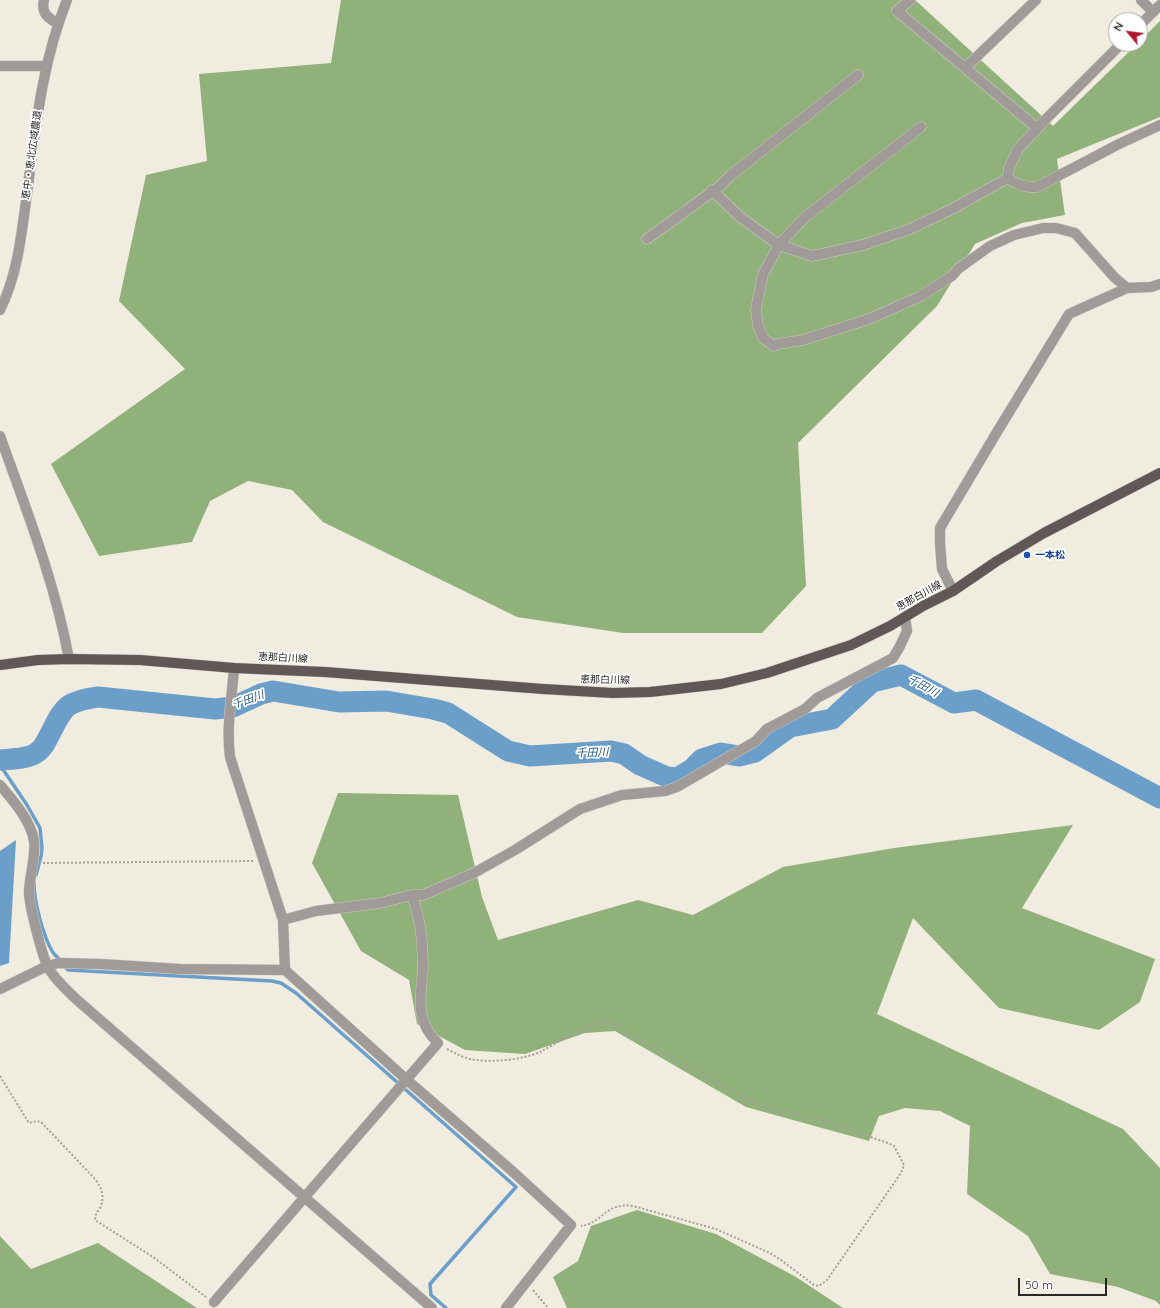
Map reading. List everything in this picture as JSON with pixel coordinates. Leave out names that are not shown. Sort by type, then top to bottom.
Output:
[{"type":"main road","name":"恵那白川線","points":[[0,665],[38,660],[140,660],[234,668],[325,672],[613,693],[650,692],[720,684],[767,673],[851,645],[890,626],[953,590],[997,561],[1044,533],[1160,473]]},
{"type":"street","points":[[44,0],[43,7],[47,16],[58,24]]},
{"type":"street","name":"恵中・恵北広域農道","points":[[0,310],[16,266],[37,113],[46,66],[58,24],[67,0]]},
{"type":"street","points":[[910,0],[897,11],[1037,128]]},
{"type":"street","points":[[965,68],[1036,0]]},
{"type":"street","points":[[1140,0],[1156,8],[1148,16]]},
{"type":"street","points":[[1008,178],[1009,168],[1018,149],[1113,52]]},
{"type":"street","points":[[0,66],[46,66]]},
{"type":"street","points":[[647,239],[712,190],[720,186],[730,176],[858,75]]},
{"type":"street","points":[[1008,178],[1017,184],[1028,188],[1037,187],[1119,144],[1160,125]]},
{"type":"street","points":[[920,127],[804,218],[779,245],[763,274],[756,309],[758,326],[763,338],[774,346],[803,340],[869,319],[921,296],[952,276],[958,269],[990,246],[1014,235],[1043,228],[1056,228],[1075,233],[1115,278],[1127,288]]},
{"type":"street","points":[[712,190],[740,217],[779,245],[812,256],[863,245],[910,229],[954,208],[1008,178]]},
{"type":"street","points":[[953,590],[942,569],[940,528],[1069,314],[1127,288],[1151,287],[1160,284]]},
{"type":"street","points":[[0,436],[42,554],[64,631],[69,659]]},
{"type":"street","points":[[283,920],[316,911],[380,903],[412,895],[423,895],[474,873],[515,850],[580,809],[622,795],[665,791],[677,787],[756,741],[767,729],[805,709],[817,698],[893,658],[907,631],[905,617]]},
{"type":"street","points":[[234,668],[232,697],[228,719],[228,743],[230,757],[283,920],[285,970]]},
{"type":"street","points":[[0,784],[23,814],[31,831],[34,842],[29,892],[31,908],[47,966],[57,980],[76,999],[241,1144],[305,1196],[432,1308]]},
{"type":"street","points":[[214,1302],[438,1043],[425,1026],[419,1005],[423,967],[422,941],[417,910],[412,895]]},
{"type":"street","points":[[0,989],[47,966],[59,963],[180,969],[285,970],[571,1225],[506,1308]]},
{"type":"path","points":[[33,860],[44,863],[264,861]]},
{"type":"path","points":[[438,1043],[458,1055],[472,1060],[520,1059],[538,1053],[569,1036],[600,1023],[608,1022],[751,1102],[770,1109],[818,1119],[888,1143],[894,1146],[904,1165],[902,1172],[827,1280],[819,1286],[814,1285],[770,1253],[716,1229],[633,1206],[616,1206],[608,1210],[593,1222],[585,1225],[571,1225]]},
{"type":"path","points":[[0,1076],[30,1123],[37,1121],[41,1122],[96,1180],[102,1189],[102,1203],[95,1220],[153,1257],[214,1302]]},
{"type":"path","points":[[526,1282],[548,1308]]},
{"type":"green space","points":[[341,0],[915,0],[1053,126],[1129,52],[1148,52],[1148,33],[1160,21],[1160,117],[1057,159],[1065,215],[1022,223],[975,244],[937,306],[798,443],[806,586],[762,633],[623,633],[517,617],[323,522],[292,490],[248,481],[210,501],[192,542],[99,556],[51,464],[185,369],[119,301],[146,175],[207,161],[199,74],[331,63]]},
{"type":"green space","points":[[338,793],[458,795],[482,897],[498,940],[638,900],[693,915],[783,867],[894,848],[1073,825],[1022,908],[1155,959],[1140,1002],[1099,1030],[999,1008],[913,918],[877,1014],[1123,1129],[1160,1168],[1160,1305],[1156,1301],[1118,1287],[1050,1274],[1028,1236],[967,1194],[970,1126],[940,1111],[905,1108],[879,1116],[869,1141],[746,1107],[615,1031],[585,1033],[525,1054],[465,1050],[417,1024],[409,980],[361,951],[312,863]]},
{"type":"green space","points":[[637,1210],[716,1234],[796,1277],[843,1308],[567,1308],[553,1277],[578,1261],[591,1226]]},
{"type":"green space","points":[[0,1236],[31,1269],[98,1243],[197,1308],[0,1308]]},
{"type":"water","points":[[16,840],[9,963],[0,966],[0,851]]},
{"type":"waterway","name":"千田川","points":[[0,760],[24,758],[38,752],[44,746],[62,712],[78,701],[98,697],[215,709],[233,707],[261,694],[273,691],[339,702],[386,701],[433,709],[448,713],[508,751],[530,756],[611,751],[624,754],[640,765],[667,777],[677,778],[692,769],[702,759],[721,753],[739,756],[755,752],[790,727],[832,719],[872,682],[901,675],[954,703],[976,700],[1160,798]]},
{"type":"waterway","points":[[0,765],[27,805],[40,828],[42,848],[36,875]]},
{"type":"waterway","points":[[34,883],[37,909],[45,936],[53,952],[61,961]]},
{"type":"waterway","points":[[64,966],[68,970],[272,981],[281,983],[296,993],[516,1187],[430,1284],[431,1295],[446,1308]]},
{"type":"place","name":"一本松","points":[[1027,555]]}]
